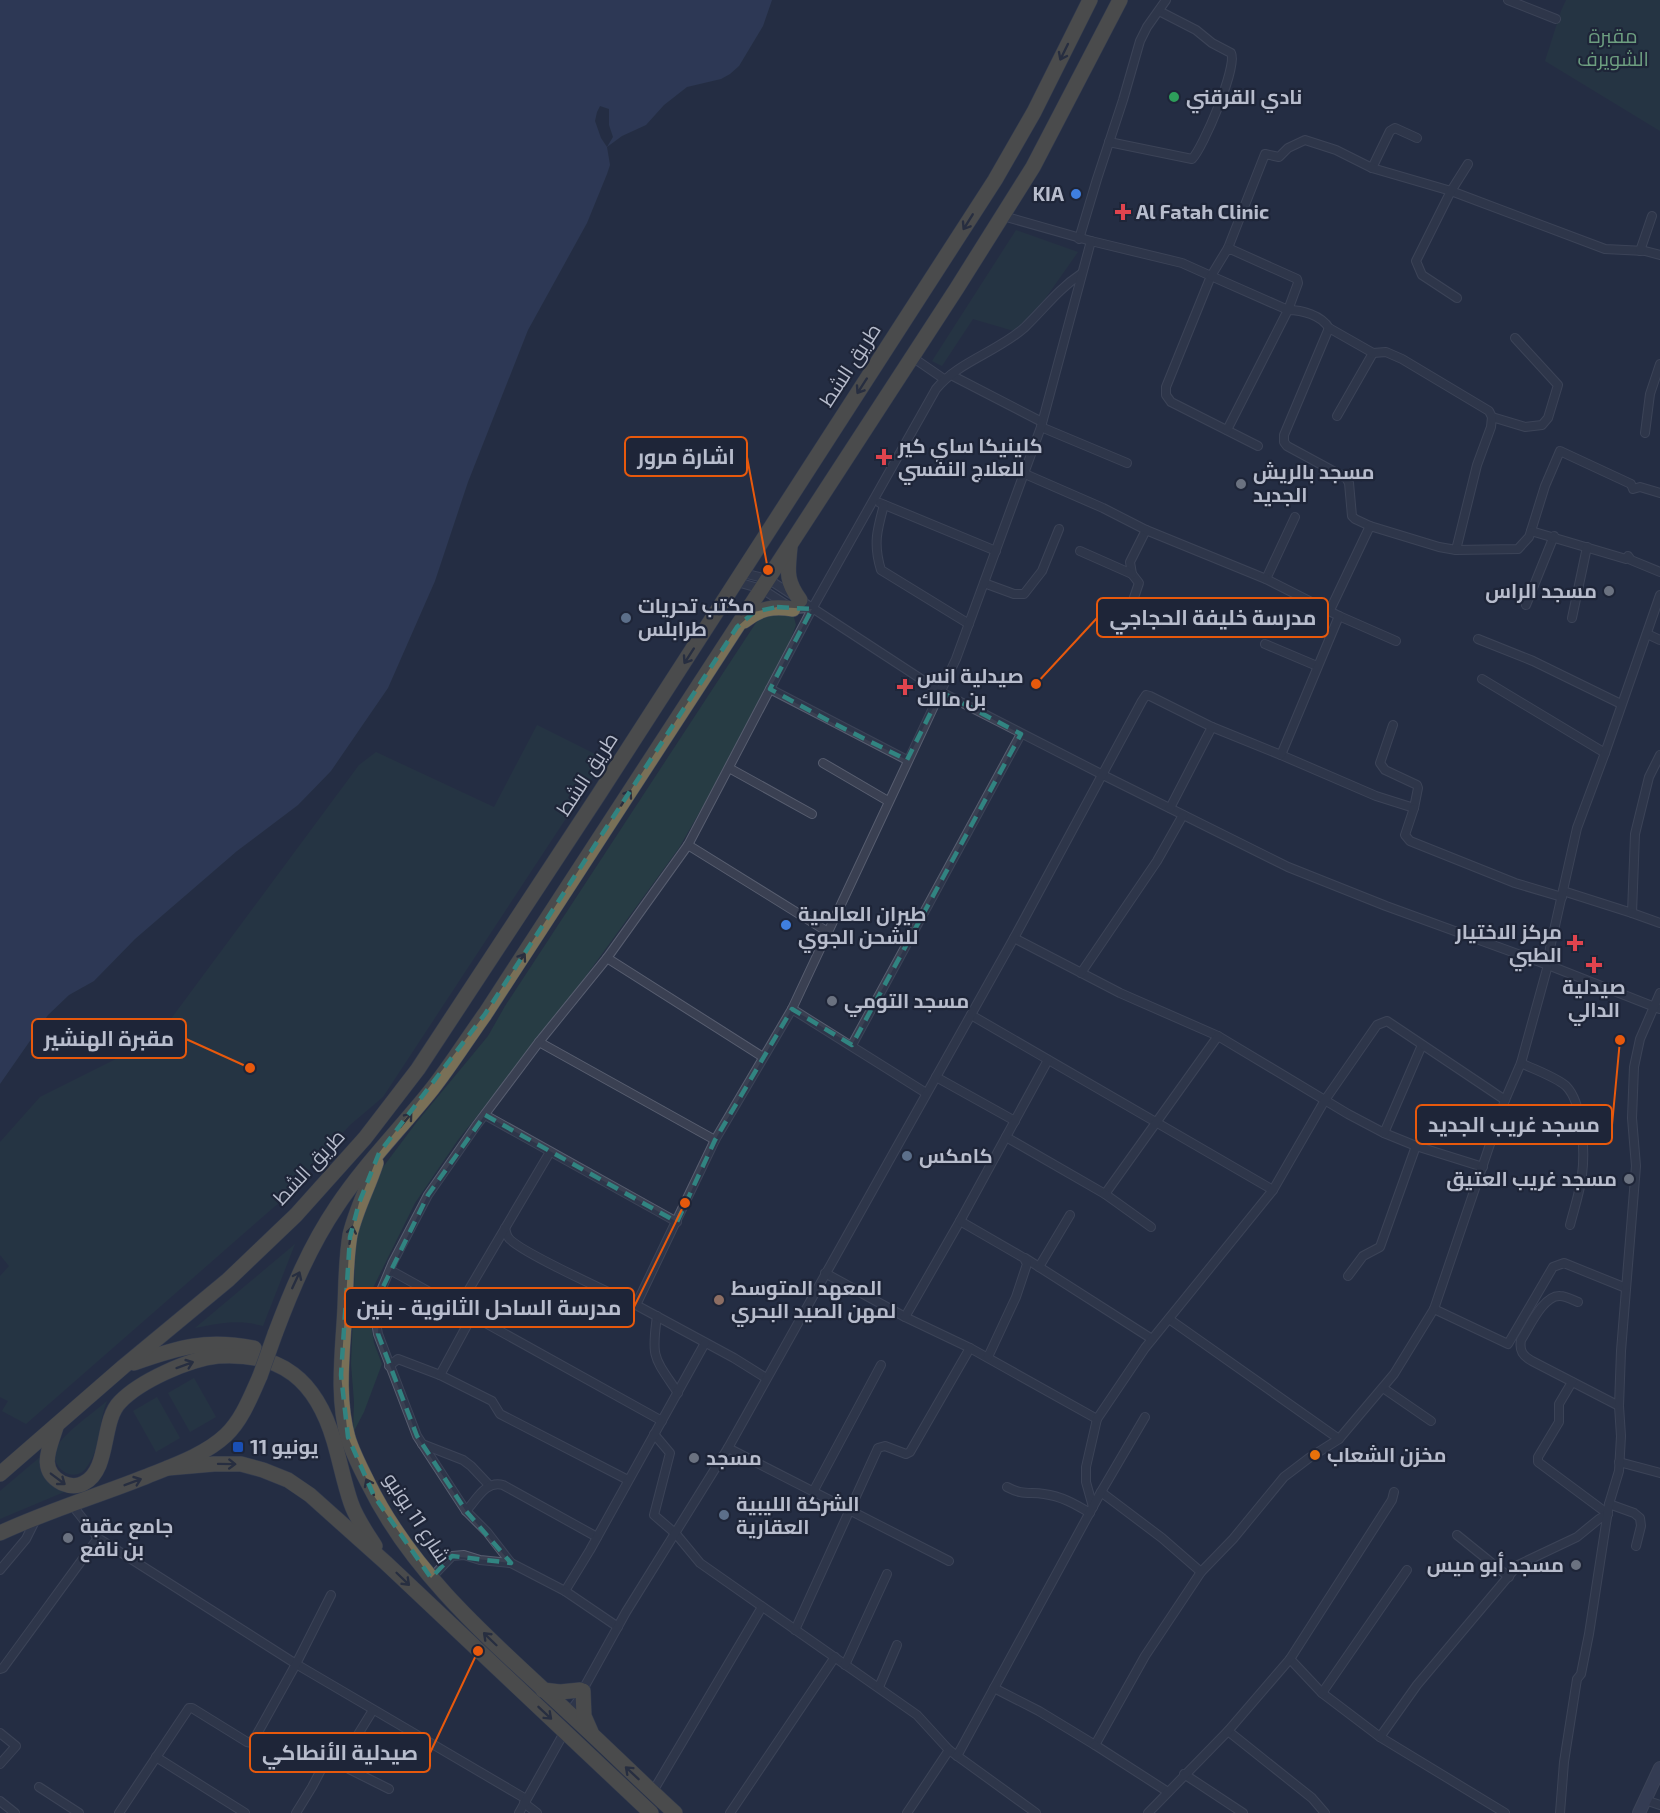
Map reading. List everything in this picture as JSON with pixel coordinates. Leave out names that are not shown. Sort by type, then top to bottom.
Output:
[{"type":"highway","name":"طريق الشط","points":[[0,1474],[228,1280],[296,1215],[371,1130],[418,1069],[740,577],[995,180],[1034,112],[1090,0]]},
{"type":"highway","points":[[0,1533],[38,1515],[72,1505],[168,1468],[199,1453],[226,1435],[237,1421],[260,1376],[291,1292],[321,1232],[350,1187],[433,1087],[485,1014],[765,584],[1003,216],[1044,146],[1120,0]]},
{"type":"highway","points":[[791,543],[787,574],[793,591],[804,606]]},
{"type":"highway","points":[[737,627],[754,612],[766,608],[804,606]]},
{"type":"highway","name":"شارع 11 يونيو","points":[[379,1154],[370,1181],[358,1203],[350,1237],[341,1375],[342,1407],[348,1437],[374,1496],[392,1526],[430,1578],[543,1690],[675,1813]]},
{"type":"highway","points":[[123,1367],[190,1346],[217,1343],[258,1348],[299,1368],[316,1385],[333,1408],[348,1437]]},
{"type":"highway","points":[[56,1427],[47,1453],[47,1467],[60,1482],[78,1486],[88,1481],[98,1464],[106,1443],[110,1418],[117,1406],[135,1390],[170,1370],[211,1357],[251,1356],[284,1368],[303,1382],[324,1412],[356,1515],[386,1563]]},
{"type":"highway","points":[[168,1468],[241,1464],[288,1480],[328,1510],[386,1563],[651,1813]]},
{"type":"highway","points":[[543,1690],[560,1692],[582,1690],[584,1716],[594,1737]]},
{"type":"street","points":[[1079,239],[1140,41],[1166,0]]},
{"type":"street","points":[[1508,0],[1556,19]]},
{"type":"street","points":[[1109,142],[1192,159],[1202,145],[1224,93],[1234,58],[1232,53],[1212,43],[1196,30],[1159,11]]},
{"type":"street","points":[[1372,168],[1390,131],[1395,128],[1417,138]]},
{"type":"street","points":[[1258,446],[1171,402],[1166,395],[1166,387],[1211,276],[1228,248],[1265,154],[1279,157],[1288,148],[1305,140],[1335,150],[1372,168],[1451,191],[1605,249],[1640,250],[1660,255]]},
{"type":"street","points":[[1457,298],[1422,275],[1416,261],[1451,191],[1468,164]]},
{"type":"street","points":[[1003,216],[1079,239],[1182,263],[1288,310],[1302,310],[1326,322],[1329,328],[1373,353],[1386,352],[1402,359],[1489,411],[1492,417],[1463,517],[1456,550]]},
{"type":"street","points":[[1640,250],[1652,216]]},
{"type":"street","points":[[636,1305],[715,1140],[792,1009],[907,760],[942,692],[1042,425],[1091,242]]},
{"type":"street","points":[[1227,430],[1288,310],[1298,284],[1297,279],[1228,248]]},
{"type":"street","points":[[511,1563],[487,1532],[466,1511],[417,1436],[389,1366],[375,1317],[380,1293],[390,1270],[428,1195],[539,1042],[607,957],[688,845],[770,689],[804,606],[874,501],[936,390],[948,377],[1000,346],[1024,328],[1064,285],[1081,274]]},
{"type":"street","points":[[1329,328],[1284,435],[1284,442],[1287,446],[1346,478],[1349,483],[1352,516],[1355,519],[1420,542],[1456,550],[1518,549],[1529,537],[1545,486],[1560,451],[1631,484],[1633,489],[1640,487],[1660,493]]},
{"type":"street","points":[[1492,417],[1525,427],[1542,425],[1548,418],[1558,385],[1515,338]]},
{"type":"street","points":[[1337,416],[1373,353]]},
{"type":"street","points":[[912,357],[1042,425],[1126,463]]},
{"type":"street","points":[[1645,433],[1650,394],[1660,364]]},
{"type":"street","points":[[1025,474],[1103,508],[1146,530],[1266,579],[1339,616],[1396,640]]},
{"type":"street","points":[[874,501],[996,551]]},
{"type":"street","points":[[884,505],[876,531],[875,553],[881,570],[969,624]]},
{"type":"street","points":[[1266,579],[1295,518]]},
{"type":"street","points":[[1330,610],[1370,526]]},
{"type":"street","points":[[984,583],[1014,594],[1024,594],[1042,571],[1059,529]]},
{"type":"street","points":[[1132,574],[1130,562],[1146,530]]},
{"type":"street","points":[[1531,531],[1626,559],[1628,555],[1631,560],[1660,572]]},
{"type":"street","points":[[1526,605],[1554,536]]},
{"type":"street","points":[[1572,618],[1587,547]]},
{"type":"street","points":[[1080,550],[1132,574],[1139,583],[1130,608],[1131,616],[1163,633]]},
{"type":"street","points":[[740,577],[765,584],[942,692],[1021,734],[1288,867],[1656,1008]]},
{"type":"street","points":[[1095,1745],[1144,1656],[1201,1572],[1233,1539],[1284,1477],[1339,1439],[1383,1388],[1434,1309],[1505,1100],[1521,1063],[1548,965],[1577,828],[1660,595]]},
{"type":"street","points":[[1281,755],[1339,616]]},
{"type":"street","points":[[1647,634],[1660,640]]},
{"type":"street","points":[[1478,639],[1533,661],[1621,704]]},
{"type":"street","points":[[1265,644],[1317,666]]},
{"type":"street","points":[[1482,679],[1605,753]]},
{"type":"street","points":[[770,689],[907,760]]},
{"type":"street","points":[[564,1709],[577,1704],[582,1690],[618,1628],[728,1448],[1014,938],[1146,695],[1212,727],[1376,796],[1414,808]]},
{"type":"street","points":[[1394,725],[1380,763],[1385,770],[1417,785],[1414,808],[1405,835],[1410,841],[1515,883],[1632,913],[1660,923]]},
{"type":"street","points":[[1170,808],[1212,727]]},
{"type":"street","points":[[852,1045],[1021,734]]},
{"type":"street","points":[[1632,913],[1635,834],[1649,777],[1660,755]]},
{"type":"street","points":[[823,763],[888,801]]},
{"type":"street","points":[[729,768],[812,814]]},
{"type":"street","points":[[1081,972],[1157,861],[1183,814]]},
{"type":"street","points":[[688,845],[828,932]]},
{"type":"street","points":[[1014,938],[1120,993],[1218,1036],[1384,1133],[1416,1146],[1483,1167]]},
{"type":"street","points":[[607,957],[764,1057]]},
{"type":"street","points":[[1560,1813],[1564,1762],[1577,1679],[1581,1674],[1589,1634],[1609,1504],[1619,1471],[1626,1288],[1636,1166],[1632,1118],[1634,1067],[1640,1039],[1656,1008],[1660,993]]},
{"type":"street","points":[[792,1009],[926,1093]]},
{"type":"street","points":[[971,1015],[1273,1190]]},
{"type":"street","points":[[1091,1510],[1086,1467],[1097,1419],[1152,1339],[1273,1190],[1325,1100],[1377,1025],[1387,1021],[1505,1100]]},
{"type":"street","points":[[1105,1194],[1218,1036]]},
{"type":"street","points":[[539,1042],[715,1140]]},
{"type":"street","points":[[1384,1133],[1422,1045]]},
{"type":"street","points":[[905,1317],[1048,1060]]},
{"type":"street","points":[[1521,1063],[1563,1084],[1572,1094],[1581,1127],[1583,1165],[1570,1225]]},
{"type":"street","points":[[936,1077],[1015,1121]]},
{"type":"street","points":[[485,1115],[677,1222]]},
{"type":"street","points":[[1006,1137],[1105,1194],[1151,1227]]},
{"type":"street","points":[[1348,1276],[1363,1257],[1380,1247],[1416,1146]]},
{"type":"street","points":[[458,1308],[550,1152]]},
{"type":"street","points":[[1039,1267],[1070,1215]]},
{"type":"street","points":[[960,1221],[1039,1267],[1152,1339]]},
{"type":"street","points":[[505,1228],[508,1237],[521,1247],[657,1316],[766,1378]]},
{"type":"street","points":[[987,1357],[1016,1297],[1026,1269],[1027,1264],[1024,1258]]},
{"type":"street","points":[[1434,1309],[1508,1344],[1553,1267],[1564,1263],[1626,1288]]},
{"type":"street","points":[[390,1270],[662,1421]]},
{"type":"street","points":[[825,1273],[905,1317],[987,1357],[1097,1419]]},
{"type":"street","points":[[1578,1302],[1561,1296],[1554,1297],[1544,1304],[1519,1347],[1525,1357],[1620,1406]]},
{"type":"street","points":[[440,1375],[472,1316]]},
{"type":"street","points":[[657,1316],[654,1354],[656,1361],[678,1393]]},
{"type":"street","points":[[1169,1319],[1339,1439]]},
{"type":"street","points":[[565,1591],[705,1343]]},
{"type":"street","points":[[795,1630],[878,1448],[885,1446],[906,1454],[910,1452],[970,1348]]},
{"type":"street","points":[[389,1366],[398,1359],[440,1375],[492,1401],[500,1414],[628,1480]]},
{"type":"street","points":[[814,1491],[881,1365]]},
{"type":"street","points":[[1572,1382],[1558,1404],[1559,1422],[1538,1457],[1538,1462],[1608,1514]]},
{"type":"street","points":[[1383,1388],[1431,1421]]},
{"type":"street","points":[[957,1756],[1091,1510],[1145,1417]]},
{"type":"street","points":[[654,1434],[670,1453],[654,1515],[676,1534],[700,1563],[917,1714],[949,1750],[1036,1813]]},
{"type":"street","points":[[422,1444],[463,1460],[489,1485]]},
{"type":"street","points":[[728,1448],[949,1561]]},
{"type":"street","points":[[1619,1462],[1660,1473]]},
{"type":"street","points":[[466,1511],[489,1485],[495,1483],[503,1485],[597,1537]]},
{"type":"street","points":[[1006,1487],[1021,1494],[1045,1494],[1091,1510]]},
{"type":"street","points":[[1101,1492],[1162,1538],[1201,1572]]},
{"type":"street","points":[[1148,1813],[1228,1731],[1290,1659],[1392,1500],[1394,1492]]},
{"type":"street","points":[[1609,1504],[1634,1513],[1640,1518],[1641,1526],[1636,1546]]},
{"type":"street","points":[[72,1505],[98,1538],[296,1664],[525,1801],[537,1813]]},
{"type":"street","points":[[1380,1737],[1417,1685],[1518,1565],[1577,1537],[1608,1514]]},
{"type":"street","points":[[0,1570],[26,1539],[38,1515]]},
{"type":"street","points":[[1457,1535],[1509,1577]]},
{"type":"street","points":[[0,1669],[3,1668],[98,1538]]},
{"type":"street","points":[[430,1578],[452,1556],[464,1555],[480,1560],[511,1563],[565,1591],[618,1628]]},
{"type":"street","points":[[1322,1693],[1407,1570]]},
{"type":"street","points":[[845,1665],[887,1574]]},
{"type":"street","points":[[119,1813],[189,1708],[252,1743],[331,1595]]},
{"type":"street","points":[[652,1793],[762,1607]]},
{"type":"street","points":[[879,1688],[897,1645]]},
{"type":"street","points":[[730,1813],[835,1657]]},
{"type":"street","points":[[1290,1659],[1322,1693],[1380,1737],[1505,1813]]},
{"type":"street","points":[[994,1688],[1039,1711],[1168,1791]]},
{"type":"street","points":[[373,1710],[349,1749],[349,1769],[389,1789]]},
{"type":"street","points":[[519,1813],[565,1731]]},
{"type":"street","points":[[1228,1731],[1312,1798],[1324,1813]]},
{"type":"street","points":[[0,1733],[16,1746],[0,1764]]},
{"type":"street","points":[[300,1737],[333,1747],[349,1749]]},
{"type":"street","points":[[296,1813],[333,1747]]},
{"type":"street","points":[[907,1813],[949,1750]]},
{"type":"street","points":[[156,1757],[231,1809],[245,1813]]},
{"type":"street","points":[[1639,1813],[1660,1768]]},
{"type":"street","points":[[1184,1774],[1243,1813]]},
{"type":"street","points":[[39,1787],[80,1813]]},
{"type":"street","points":[[1645,1800],[1660,1805]]},
{"type":"street","points":[[0,1801],[15,1813]]},
{"type":"highlighted area","points":[[777,607],[812,609],[770,689],[831,722],[907,760],[941,692],[1021,734],[852,1045],[792,1009],[715,1140],[677,1222],[485,1115],[428,1195],[380,1293],[378,1334],[417,1436],[466,1511],[511,1563],[452,1556],[431,1578],[374,1496],[348,1437],[341,1375],[350,1237],[359,1203],[379,1153],[485,1014],[737,627],[754,612]]},
{"type":"green space","name":"مقبرة الشويرف","points":[[1566,0],[1660,0],[1660,131],[1545,61]]},
{"type":"green space","points":[[1016,230],[1078,252],[1021,333],[973,319],[942,366],[932,361]]},
{"type":"green space","points":[[786,613],[794,617],[796,625],[790,641],[679,848],[554,1020],[458,1140],[415,1203],[373,1288],[369,1312],[374,1343],[382,1364],[364,1412],[353,1433],[354,1402],[351,1364],[356,1239],[363,1205],[377,1175],[416,1123],[488,1036],[505,1006],[761,615]]},
{"type":"green space","points":[[537,725],[605,759],[383,1097],[350,1125],[281,1201],[26,1424],[2,1411],[8,1401],[0,1397],[0,1276],[9,1266],[0,1255],[0,1142],[40,1097],[156,1039],[359,765],[376,752],[494,807]]},
{"type":"green space","points":[[295,1244],[263,1326],[237,1322],[195,1328]]},
{"type":"green space","points":[[194,1378],[216,1417],[190,1432],[168,1393]]},
{"type":"green space","points":[[157,1397],[180,1438],[156,1452],[133,1411]]},
{"type":"green space","points":[[107,1401],[91,1461],[81,1473],[68,1474],[62,1470],[55,1459],[58,1445],[74,1428]]},
{"type":"green space","points":[[40,1457],[69,1490],[0,1519],[0,1491]]},
{"type":"water","points":[[0,0],[772,0],[763,26],[739,66],[721,79],[687,87],[664,105],[646,125],[622,136],[607,147],[610,165],[607,174],[587,223],[528,330],[468,482],[435,581],[388,688],[331,771],[298,805],[237,851],[135,939],[94,981],[69,995],[48,1015],[0,1084]]},
{"type":"pier","points":[[600,106],[609,109],[609,125],[613,137],[607,147],[595,121]]},
{"type":"place","name":"نادي القرقني","points":[[1174,97]]},
{"type":"place","name":"KIA","points":[[1076,194]]},
{"type":"place","name":"Al Fatah Clinic","points":[[1123,212]]},
{"type":"place","name":"كلينيكا ساي كير للعلاج النفسي","points":[[884,457]]},
{"type":"place","name":"مسجد بالريش الجديد","points":[[1241,484]]},
{"type":"place","name":"اشارة مرور","points":[[768,570]]},
{"type":"place","name":"مسجد الراس","points":[[1609,591]]},
{"type":"place","name":"مكتب تحريات طرابلس","points":[[626,618]]},
{"type":"place","name":"مدرسة خليفة الحجاجي","points":[[1036,684]]},
{"type":"place","name":"صيدلية انس بن مالك","points":[[905,687]]},
{"type":"place","name":"طيران العالمية للشحن الجوي","points":[[786,925]]},
{"type":"place","name":"مركز الاختيار الطبي","points":[[1575,943]]},
{"type":"place","name":"صيدلية الدالي","points":[[1594,965]]},
{"type":"place","name":"مسجد التومي","points":[[832,1001]]},
{"type":"place","name":"مسجد غريب الجديد","points":[[1620,1040]]},
{"type":"place","name":"مقبرة الهنشير","points":[[250,1068]]},
{"type":"place","name":"كامكس","points":[[907,1156]]},
{"type":"place","name":"مسجد غريب العتيق","points":[[1629,1179]]},
{"type":"place","name":"مدرسة الساحل الثانوية - بنين","points":[[685,1203]]},
{"type":"place","name":"المعهد المتوسط لمهن الصيد البحري","points":[[719,1300]]},
{"type":"place","name":"11 يونيو","points":[[238,1447]]},
{"type":"place","name":"مخزن الشعاب","points":[[1315,1455]]},
{"type":"place","name":"مسجد","points":[[694,1458]]},
{"type":"place","name":"الشركة الليبية العقارية","points":[[724,1515]]},
{"type":"place","name":"جامع عقبة بن نافع","points":[[68,1538]]},
{"type":"place","name":"مسجد أبو ميس","points":[[1576,1565]]},
{"type":"place","name":"صيدلية الأنطاكي","points":[[478,1651]]}]
